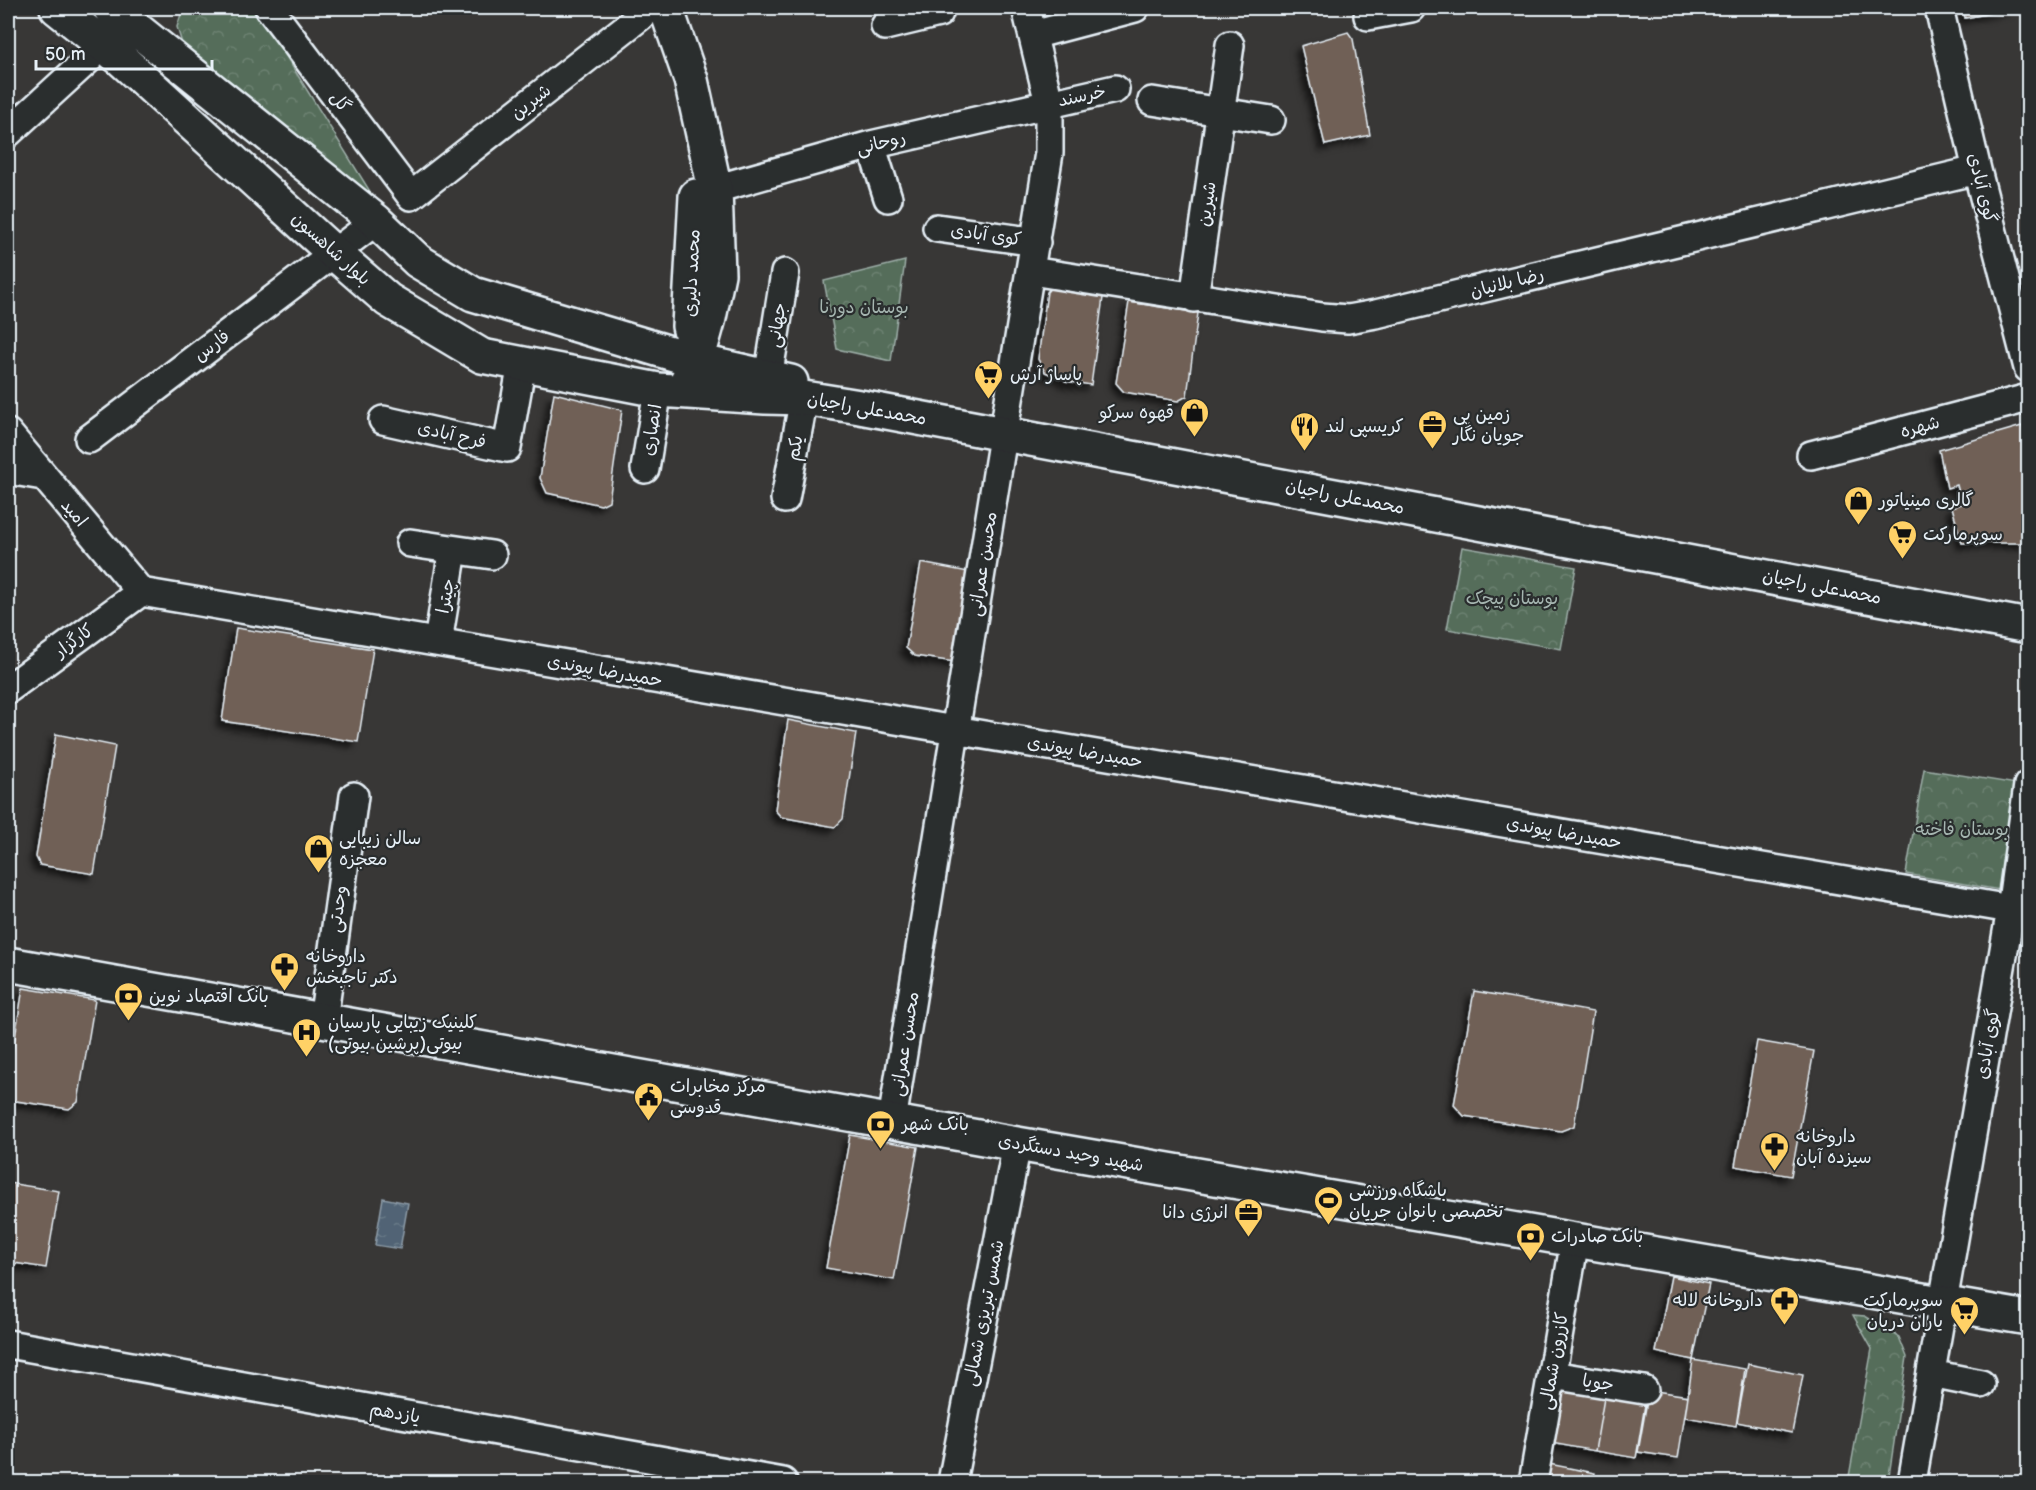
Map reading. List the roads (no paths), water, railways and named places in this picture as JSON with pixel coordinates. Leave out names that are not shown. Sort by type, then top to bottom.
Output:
[{"type":"main road","name":"بلوار شاهسون","points":[[57,8],[119,20],[376,221],[418,261],[473,294],[697,361]]},
{"type":"main road","name":"محمد دلیری","points":[[653,8],[691,80],[715,189],[718,274],[710,318],[697,361]]},
{"type":"main road","name":"محمد دلیری","points":[[653,8],[672,74],[696,198],[689,326],[697,361]]},
{"type":"main road","name":"بلوار شاهسون","points":[[119,20],[334,253],[388,300],[482,356],[671,390]]},
{"type":"main road","name":"محمدعلی راجیان","points":[[697,361],[768,378],[2028,626]]},
{"type":"main road","points":[[671,390],[697,361]]},
{"type":"main road","name":"محمدعلی راجیان","points":[[671,390],[804,398],[1006,425],[2028,605]]},
{"type":"main road","name":"شهید وحید دستگردی","points":[[8,964],[1017,1144],[2028,1318]]},
{"type":"street","name":"گل","points":[[269,8],[411,196]]},
{"type":"street","name":"شیرین","points":[[411,196],[653,8]]},
{"type":"street","points":[[885,26],[939,13],[937,8]]},
{"type":"street","name":"محسن عمرانی","points":[[892,1121],[1049,153],[1049,103],[1026,8]]},
{"type":"street","points":[[1033,35],[1135,8]]},
{"type":"street","points":[[1368,16],[1411,8]]},
{"type":"street","name":"گوی آبادی","points":[[1939,8],[1977,170],[2028,368]]},
{"type":"street","points":[[8,133],[119,20]]},
{"type":"street","name":"شیرین","points":[[1194,298],[1230,45]]},
{"type":"street","name":"خرسند","points":[[1049,103],[1114,89]]},
{"type":"street","points":[[1152,101],[1271,120]]},
{"type":"street","name":"روحانی","points":[[715,189],[871,145],[1049,103]]},
{"type":"street","points":[[871,145],[888,198]]},
{"type":"street","name":"رضا بلانیان","points":[[1031,271],[1194,298],[1348,319],[1977,170]]},
{"type":"street","name":"فارس","points":[[89,439],[376,221]]},
{"type":"street","name":"کوی آبادی","points":[[937,228],[1036,243]]},
{"type":"street","name":"جهانی","points":[[768,378],[785,273]]},
{"type":"street","name":"فرح آبادی","points":[[383,420],[507,447],[522,363]]},
{"type":"street","name":"انصاری","points":[[645,469],[671,390]]},
{"type":"street","name":"یکم","points":[[785,499],[804,398]]},
{"type":"street","name":"شهره","points":[[1812,455],[2028,398]]},
{"type":"street","name":"امید","points":[[8,433],[141,592]]},
{"type":"street","points":[[8,471],[43,476]]},
{"type":"street","points":[[410,543],[492,555]]},
{"type":"street","name":"چیترا","points":[[438,642],[453,550]]},
{"type":"street","name":"حمیدرضا پیوندی","points":[[141,592],[2020,911]]},
{"type":"street","name":"کارگزار","points":[[8,689],[141,592]]},
{"type":"street","name":"گوی آبادی","points":[[1912,1482],[2020,911],[2028,785]]},
{"type":"street","name":"وحدتی","points":[[322,1021],[354,796]]},
{"type":"street","name":"شمس تبریزی شمالی","points":[[952,1482],[1017,1144]]},
{"type":"street","name":"کازرون شمالی","points":[[1533,1482],[1575,1240]]},
{"type":"street","name":"یازدهم","points":[[8,1344],[783,1482]]},
{"type":"street","points":[[1931,1374],[1982,1384]]},
{"type":"street","name":"جویا","points":[[1552,1375],[1644,1390]]},
{"type":"water","points":[[383,1198],[408,1203],[400,1249],[375,1245]]},
{"type":"place","name":"پاساژ آرش","points":[[989,400]]},
{"type":"place","name":"قهوه سرکو","points":[[1195,438]]},
{"type":"place","name":"زمین پی جویان نگار","points":[[1432,450]]},
{"type":"place","name":"کریسپی لند","points":[[1304,452]]},
{"type":"place","name":"گالری مینیاتور","points":[[1858,526]]},
{"type":"place","name":"سوپرمارکت","points":[[1902,560]]},
{"type":"place","name":"سالن زیبایی معجزه","points":[[318,874]]},
{"type":"place","name":"داروخانه دکتر تاجبخش","points":[[285,992]]},
{"type":"place","name":"بانک اقتصاد نوین","points":[[128,1022]]},
{"type":"place","name":"کلینیک زیبایی پارسیان بیوتی(پرشین بیوتی)","points":[[307,1058]]},
{"type":"place","name":"مرکز مخابرات قدوسی","points":[[649,1122]]},
{"type":"place","name":"بانک شهر","points":[[881,1150]]},
{"type":"place","name":"داروخانه سیزده آبان","points":[[1775,1172]]},
{"type":"place","name":"باشگاه ورزشی تخصصی بانوان جریان","points":[[1328,1226]]},
{"type":"place","name":"انرژی دانا","points":[[1249,1238]]},
{"type":"place","name":"بانک صادرات","points":[[1530,1262]]},
{"type":"place","name":"داروخانه لاله","points":[[1784,1326]]},
{"type":"place","name":"سوپرمارکت یاران دریان","points":[[1964,1336]]},
{"type":"park label","name":"بوستان دورنا","points":[[864,307]]},
{"type":"park label","name":"بوستان پیچک","points":[[1512,598]]},
{"type":"park label","name":"بوستان فاخته","points":[[1962,829]]}]
